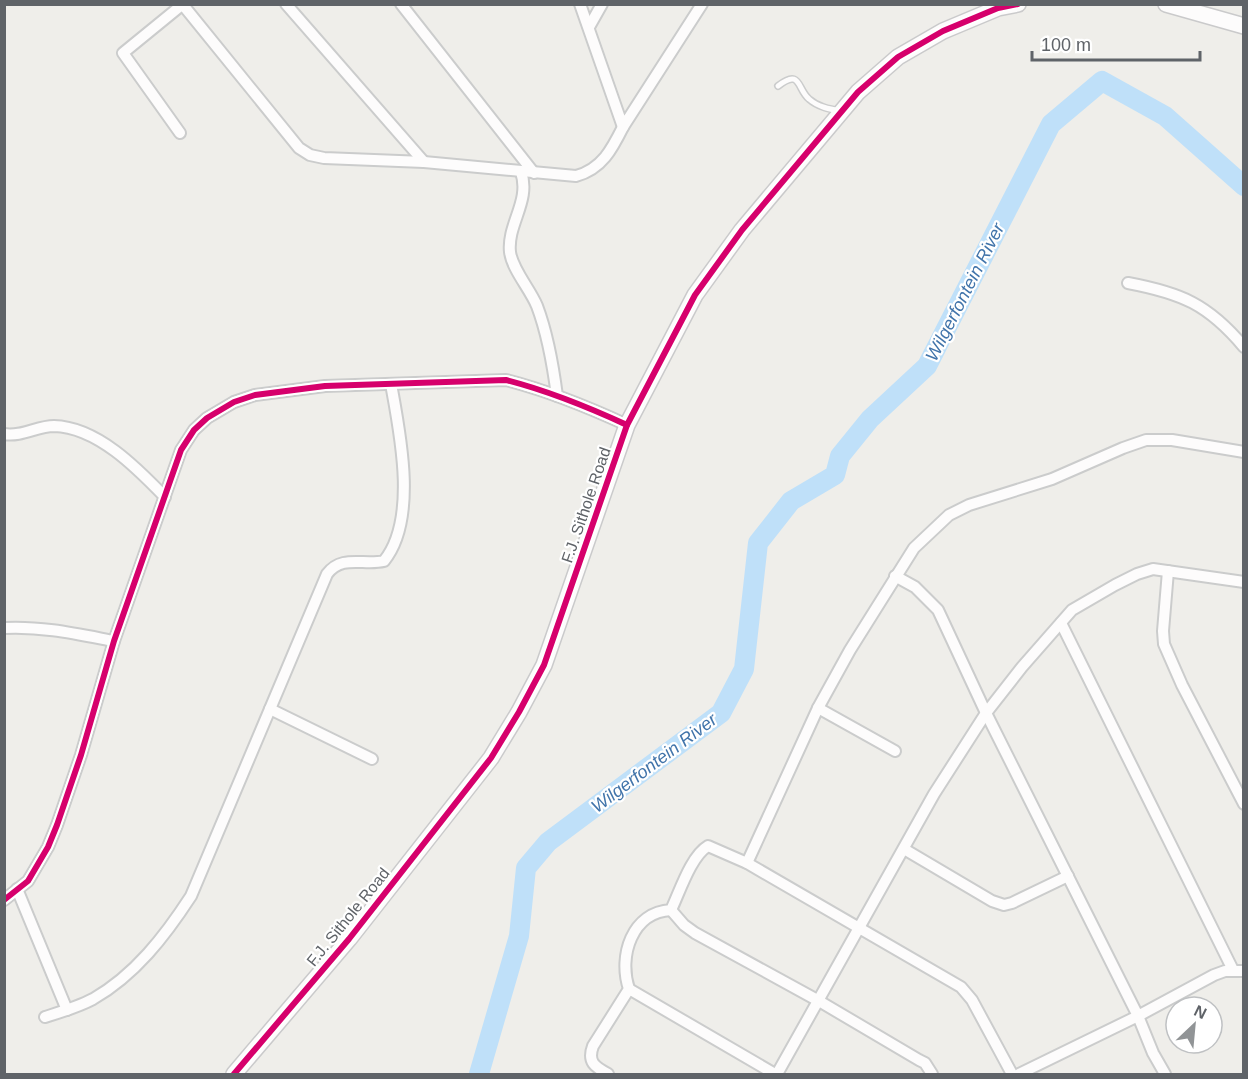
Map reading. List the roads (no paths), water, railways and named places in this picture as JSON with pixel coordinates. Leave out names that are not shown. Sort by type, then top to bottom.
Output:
[{"type":"street","points":[[286,4],[424,162]]},
{"type":"street","points":[[401,4],[534,173]]},
{"type":"street","points":[[580,4],[624,127]]},
{"type":"street","points":[[589,27],[602,4]]},
{"type":"street","points":[[180,134],[123,53],[183,5],[303,151],[324,158],[424,162],[576,176],[593,169],[609,153],[702,4]]},
{"type":"street","name":"F.J. Sithole Road","points":[[234,1074],[349,939],[491,758],[519,712],[544,665],[627,425],[695,295],[742,230],[858,92],[898,57],[943,32],[998,8],[1018,4]]},
{"type":"street","points":[[1166,4],[1244,26]]},
{"type":"street","points":[[520,172],[525,186],[510,240],[510,256],[538,310],[552,359],[556,396]]},
{"type":"street","points":[[1128,283],[1176,294],[1195,303],[1221,323],[1244,347]]},
{"type":"street","points":[[4,900],[28,880],[48,847],[81,754],[114,641],[181,450],[194,430],[207,418],[234,402],[255,395],[325,386],[506,381],[584,405],[627,425]]},
{"type":"street","points":[[45,1017],[92,999],[137,966],[179,915],[191,896],[329,571],[333,567],[352,561],[384,561],[397,538],[402,518],[403,459],[391,384]]},
{"type":"street","points":[[4,434],[17,434],[52,426],[74,430],[96,439],[134,465],[165,497]]},
{"type":"street","points":[[747,863],[818,708],[850,650],[914,548],[949,515],[969,505],[1024,489],[1146,440],[1172,440],[1244,453]]},
{"type":"street","points":[[671,910],[654,913],[635,930],[625,961],[625,974],[629,989],[776,1074],[934,794],[986,713],[1072,610],[1137,574],[1153,569],[1244,582]]},
{"type":"street","points":[[1168,571],[1164,644],[1182,685],[1244,804]]},
{"type":"street","points":[[895,576],[915,587],[938,610],[986,713],[1165,1074]]},
{"type":"street","points":[[1019,1074],[1138,1016],[1214,975],[1238,970],[1061,623]]},
{"type":"street","points":[[4,628],[48,628],[114,641]]},
{"type":"street","points":[[818,708],[894,751]]},
{"type":"street","points":[[270,709],[372,759]]},
{"type":"street","points":[[671,910],[694,861],[705,848],[711,846],[747,863],[951,980],[966,991],[1012,1074]]},
{"type":"street","points":[[904,849],[992,901],[1004,905],[1021,900],[1068,876]]},
{"type":"street","points":[[17,889],[67,1010]]},
{"type":"street","points":[[671,910],[684,925],[695,933],[819,1001],[925,1063],[932,1074]]},
{"type":"street","points":[[608,1074],[592,1064],[591,1051],[629,989]]},
{"type":"lane","points":[[778,86],[784,81],[796,80],[807,97],[817,105],[842,111]]},
{"type":"waterway","name":"Wilgerfontein River","points":[[479,1074],[519,936],[526,868],[548,842],[721,713],[744,669],[758,543],[791,501],[835,475],[840,456],[870,419],[927,366],[1051,124],[1102,81],[1165,116],[1244,186]]}]
